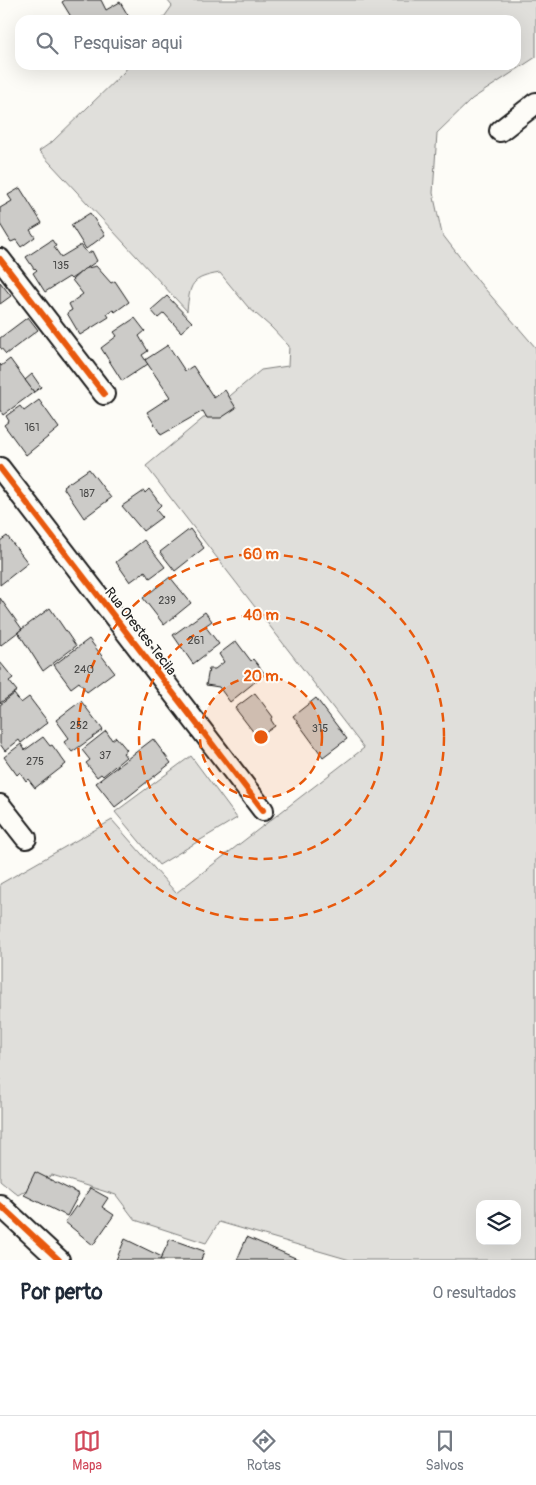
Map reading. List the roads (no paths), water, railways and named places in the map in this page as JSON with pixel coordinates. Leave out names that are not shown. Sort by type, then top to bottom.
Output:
[{"type":"street","points":[[500,131],[536,103]]},
{"type":"street","points":[[0,259],[104,394]]},
{"type":"street","name":"Rua Orestes Tecila","points":[[0,468],[263,810]]},
{"type":"street","points":[[0,805],[26,838]]},
{"type":"street","points":[[0,1205],[59,1260]]}]
